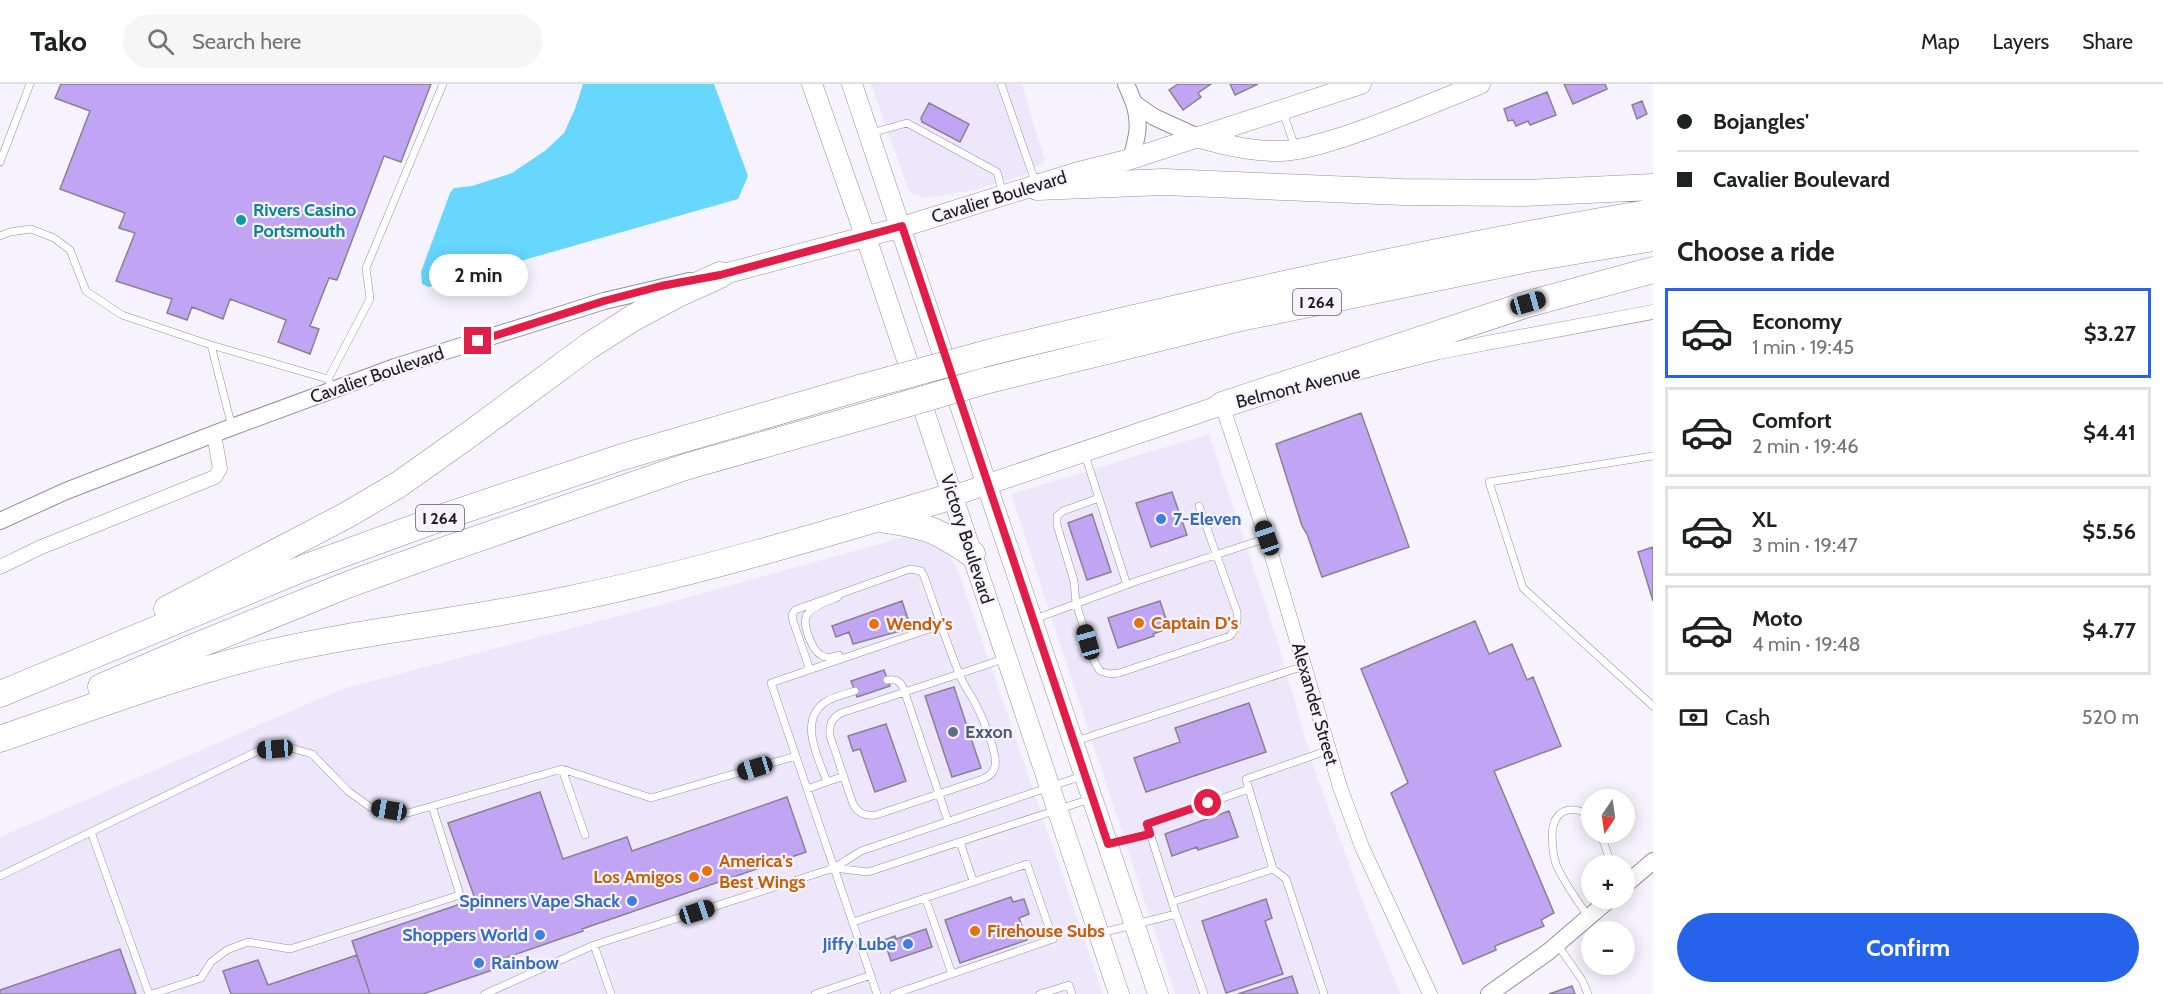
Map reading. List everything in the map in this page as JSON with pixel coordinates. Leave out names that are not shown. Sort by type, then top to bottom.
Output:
[{"type":"highway","points":[[1037,187],[1164,183],[1403,192],[1513,193],[1653,187]]},
{"type":"highway","name":"I 264","points":[[0,694],[304,568],[449,514],[622,457],[995,351],[1175,308],[1392,260],[1653,212]]},
{"type":"highway","name":"I 264","points":[[0,734],[196,646],[347,585],[685,467],[985,381],[1256,315],[1528,259],[1653,238]]},
{"type":"highway","points":[[1222,405],[1528,303],[1653,270]]},
{"type":"highway","points":[[28,681],[347,515],[398,485],[607,334],[675,295],[720,275]]},
{"type":"highway","points":[[0,739],[129,694],[263,654],[336,639],[569,599],[768,551],[953,496]]},
{"type":"highway","points":[[875,519],[926,527],[942,534],[972,554]]},
{"type":"main road","name":"Victory Boulevard","points":[[812,84],[953,496],[1119,994]]},
{"type":"main road","name":"Victory Boulevard","points":[[852,84],[902,226],[1158,994]]},
{"type":"main road","name":"Cavalier Boulevard","points":[[720,275],[902,226],[1037,187],[1075,173],[1131,159],[1360,84]]},
{"type":"main road","points":[[1200,138],[1233,147],[1274,151],[1311,147],[1366,129],[1480,84]]},
{"type":"main road","name":"Belmont Avenue","points":[[953,496],[1222,405]]},
{"type":"street","points":[[1126,84],[1138,117],[1139,134],[1131,159]]},
{"type":"street","points":[[1134,103],[1154,117],[1200,138]]},
{"type":"street","name":"Cavalier Boulevard","points":[[0,521],[66,491],[232,427],[331,384],[406,364],[604,301],[661,286],[720,275]]},
{"type":"street","name":"Belmont Avenue","points":[[1222,405],[1439,352],[1653,312]]},
{"type":"street","name":"Alexander Street","points":[[1222,405],[1267,538],[1340,787],[1362,847],[1430,994]]},
{"type":"street","points":[[0,567],[39,548],[215,477],[220,469],[214,434]]},
{"type":"street","points":[[1635,877],[1653,861]]},
{"type":"street","points":[[1489,994],[1557,944],[1599,909]]},
{"type":"lane","points":[[0,162],[30,84]]},
{"type":"lane","points":[[0,236],[32,229],[54,238],[70,250],[86,291],[122,315],[331,384],[370,299],[366,268],[443,84]]},
{"type":"lane","points":[[1001,84],[1037,187]]},
{"type":"lane","points":[[1282,110],[1296,149]]},
{"type":"lane","points":[[869,133],[907,123],[997,172],[1004,196]]},
{"type":"lane","points":[[211,345],[232,427]]},
{"type":"lane","points":[[1084,452],[1127,585]]},
{"type":"lane","points":[[1653,456],[1488,482],[1522,588],[1653,706]]},
{"type":"lane","points":[[1099,498],[1063,511],[1057,516],[1057,525],[1074,581],[1076,603],[1094,661],[1100,671],[1110,674],[1119,674],[1230,636],[1238,622],[1237,612],[1199,506]]},
{"type":"lane","points":[[1032,620],[1267,538]]},
{"type":"lane","points":[[810,670],[793,621],[792,615],[795,610],[859,586],[916,569],[924,576],[959,674],[979,709],[995,756],[995,766],[991,774],[983,779],[867,816],[858,812],[853,804],[830,736],[829,726],[833,718],[841,713],[905,692],[959,674],[1007,658]]},
{"type":"lane","points":[[859,586],[810,611],[806,616],[806,626],[815,650],[829,658],[897,635],[909,636]]},
{"type":"lane","points":[[877,994],[771,683],[941,625]]},
{"type":"lane","points":[[1074,741],[1304,666]]},
{"type":"lane","points":[[887,680],[894,679],[900,682],[905,692],[948,821]]},
{"type":"lane","points":[[827,782],[812,739],[810,729],[812,719],[823,703],[855,691]]},
{"type":"lane","points":[[0,876],[260,750],[291,748],[312,754],[348,791],[370,807],[408,813],[562,769],[651,798],[796,756]]},
{"type":"lane","points":[[1324,994],[1286,879],[1273,869],[1246,779],[1329,750]]},
{"type":"lane","points":[[562,769],[585,835]]},
{"type":"lane","points":[[485,994],[594,945],[834,868],[861,851],[1085,775]]},
{"type":"lane","points":[[807,789],[844,776]]},
{"type":"lane","points":[[1204,994],[1147,824],[1249,789]]},
{"type":"lane","points":[[834,868],[868,872],[1093,798]]},
{"type":"lane","points":[[91,832],[150,994],[201,978],[211,962],[227,950],[248,942],[290,949],[460,895],[432,806]]},
{"type":"lane","points":[[1581,812],[1568,808],[1560,813],[1553,826],[1556,863],[1570,890],[1589,918]]},
{"type":"lane","points":[[1108,844],[1150,834]]},
{"type":"lane","points":[[960,842],[973,881]]},
{"type":"lane","points":[[853,922],[1027,864],[1053,939],[894,994]]},
{"type":"lane","points":[[1172,902],[1273,869]]},
{"type":"lane","points":[[925,897],[952,974]]},
{"type":"lane","points":[[1099,933],[1176,914]]},
{"type":"lane","points":[[1557,944],[1582,980],[1588,994]]},
{"type":"lane","points":[[594,945],[611,994]]},
{"type":"lane","points":[[815,994],[871,975]]},
{"type":"lane","points":[[1041,994],[1069,984],[1072,994]]},
{"type":"shaded area","points":[[871,84],[1022,84],[1045,161],[1024,175],[974,190],[924,198],[909,192]]},
{"type":"shaded area","points":[[1209,434],[1277,640],[1315,771],[1369,918],[1401,994],[1175,994],[1011,494]]},
{"type":"shaded area","points":[[919,533],[940,543],[957,567],[1103,994],[0,994],[0,837],[342,689],[656,606]]},
{"type":"water","points":[[583,84],[714,84],[748,176],[738,199],[429,287],[422,284],[421,272],[450,193],[454,188],[472,186],[512,173],[546,150],[564,133]]},
{"type":"building","name":"Rivers Casino Portsmouth","points":[[61,84],[431,84],[401,162],[384,156],[337,280],[329,278],[310,326],[319,329],[310,354],[278,342],[286,320],[230,299],[223,319],[192,307],[187,320],[167,313],[172,299],[116,281],[135,233],[119,228],[125,213],[60,189],[90,111],[55,98]]},
{"type":"building","points":[[1178,84],[1211,84],[1198,93],[1201,97],[1183,110],[1169,90]]},
{"type":"building","points":[[1230,84],[1258,84],[1235,95]]},
{"type":"building","points":[[1564,84],[1605,84],[1607,89],[1573,104]]},
{"type":"building","points":[[1547,92],[1556,115],[1530,125],[1528,121],[1516,126],[1513,120],[1508,121],[1504,109]]},
{"type":"building","points":[[1642,101],[1647,114],[1637,119],[1632,105]]},
{"type":"building","points":[[929,103],[969,124],[960,142],[922,122],[921,118]]},
{"type":"building","points":[[1361,413],[1409,547],[1322,577],[1302,526],[1276,444]]},
{"type":"building","name":"7-Eleven","points":[[1172,492],[1187,535],[1151,547],[1136,503]]},
{"type":"building","points":[[1092,514],[1111,572],[1087,580],[1068,523]]},
{"type":"building","points":[[1653,547],[1653,601],[1638,552]]},
{"type":"building","name":"Wendy's","points":[[902,601],[911,628],[853,644],[849,632],[836,637],[832,626]]},
{"type":"building","name":"Captain D's","points":[[1160,601],[1169,628],[1153,634],[1154,636],[1118,648],[1108,618]]},
{"type":"building","points":[[1475,621],[1489,654],[1512,644],[1527,680],[1533,677],[1561,746],[1494,771],[1554,913],[1541,920],[1544,926],[1495,946],[1496,950],[1463,964],[1391,793],[1408,783],[1361,669]]},
{"type":"building","points":[[884,670],[890,686],[857,697],[851,681]]},
{"type":"building","name":"Exxon","points":[[954,687],[981,768],[952,777],[925,696]]},
{"type":"building","points":[[1249,703],[1266,752],[1146,792],[1134,758],[1180,742],[1175,728]]},
{"type":"building","points":[[886,724],[906,781],[875,792],[860,749],[853,751],[848,736]]},
{"type":"building","points":[[540,792],[563,859],[627,837],[632,851],[787,797],[806,852],[582,929],[583,931],[502,959],[504,966],[423,994],[370,994],[352,941],[475,899],[448,823]]},
{"type":"building","points":[[1229,811],[1238,837],[1172,856],[1165,834]]},
{"type":"building","points":[[1011,897],[1013,902],[1024,899],[1029,914],[1019,918],[1027,940],[960,963],[945,920]]},
{"type":"building","points":[[1266,899],[1272,918],[1265,921],[1283,974],[1226,993],[1202,921]]},
{"type":"building","name":"Jiffy Lube","points":[[926,929],[932,947],[891,961],[884,940],[895,936],[896,939]]},
{"type":"building","points":[[120,949],[136,994],[0,994],[0,990]]},
{"type":"building","points":[[357,955],[370,994],[231,994],[223,971],[258,960],[268,985]]},
{"type":"building","points":[[1292,976],[1298,994],[1238,994]]},
{"type":"building","points":[[1572,986],[1575,994],[1549,994]]},
{"type":"place","name":"Rivers Casino Portsmouth","points":[[241,220]]},
{"type":"place","name":"7-Eleven","points":[[1161,519]]},
{"type":"place","name":"Captain D's","points":[[1139,623]]},
{"type":"place","name":"Wendy's","points":[[874,624]]},
{"type":"place","name":"Exxon","points":[[953,732]]},
{"type":"place","name":"America's Best Wings","points":[[707,871]]},
{"type":"place","name":"Los Amigos","points":[[694,877]]},
{"type":"place","name":"Spinners Vape Shack","points":[[632,901]]},
{"type":"place","name":"Firehouse Subs","points":[[975,931]]},
{"type":"place","name":"Shoppers World","points":[[540,935]]},
{"type":"place","name":"Jiffy Lube","points":[[908,944]]},
{"type":"place","name":"Rainbow","points":[[479,963]]},
{"type":"route","points":[[478,341],[604,301],[661,286],[720,275],[902,226],[1108,844],[1150,834],[1147,824],[1208,803]]}]
